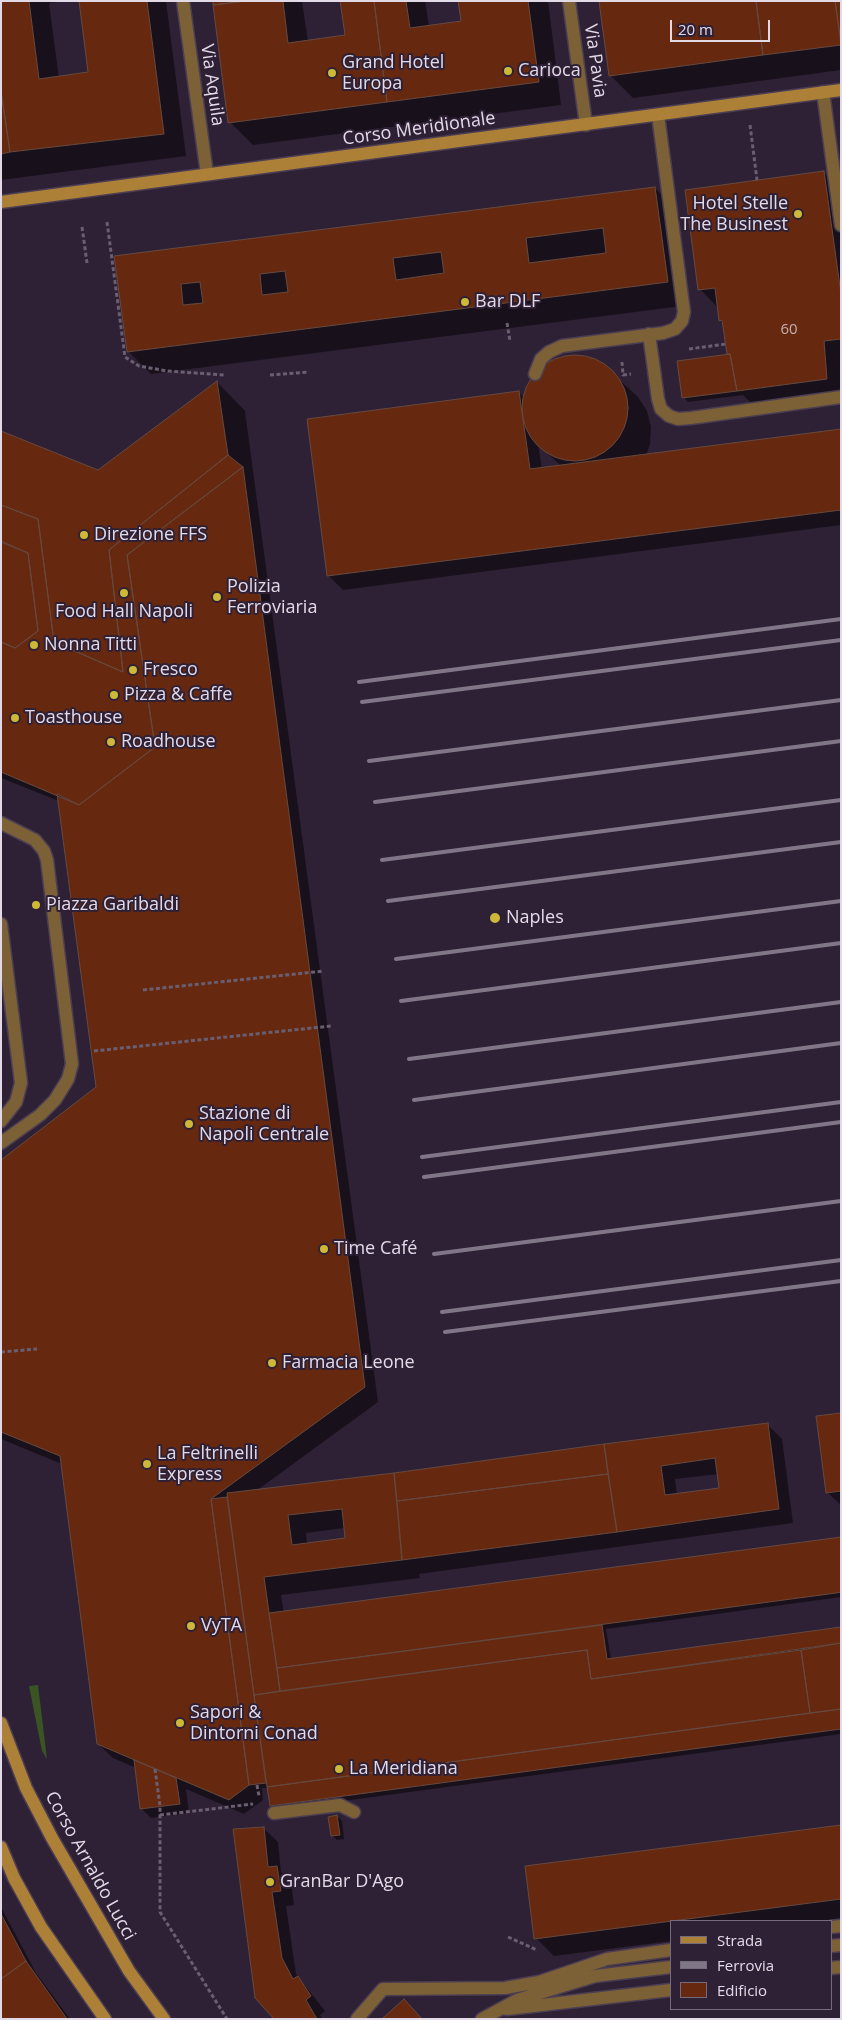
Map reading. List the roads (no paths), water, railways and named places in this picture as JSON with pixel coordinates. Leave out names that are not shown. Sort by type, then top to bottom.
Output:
[{"type":"main road","name":"Corso Meridionale","points":[[1,202],[841,90]]},
{"type":"main road","name":"Corso Arnaldo Lucci","points":[[1,1723],[26,1788],[52,1838],[129,1971],[164,2019]]},
{"type":"main road","points":[[1,1847],[14,1878],[41,1927],[105,2019]]},
{"type":"street","name":"Via Aquila","points":[[183,1],[207,174]]},
{"type":"street","name":"Via Pavia","points":[[569,1],[586,125]]},
{"type":"street","points":[[823,92],[841,225]]},
{"type":"street","points":[[535,374],[541,359],[549,352],[562,346],[675,329],[682,321],[684,312],[658,115]]},
{"type":"street","points":[[649,334],[658,399],[661,409],[668,416],[678,419],[691,418],[841,396]]},
{"type":"street","points":[[1,823],[35,840],[44,851],[72,1064],[68,1079],[55,1100],[40,1115],[1,1143]]},
{"type":"street","points":[[1,924],[21,1083],[16,1102],[1,1121]]},
{"type":"street","points":[[274,1813],[340,1805],[354,1812]]},
{"type":"street","points":[[357,2019],[383,1989],[505,1988],[539,1982],[607,1959],[670,1950]]},
{"type":"street","points":[[482,2019],[517,2000],[595,1976],[670,1967]]},
{"type":"street","points":[[497,2010],[505,1988]]},
{"type":"street","points":[[497,2010],[670,1990]]},
{"type":"railway","points":[[359,682],[841,619]]},
{"type":"railway","points":[[362,702],[841,640]]},
{"type":"railway","points":[[369,761],[841,700]]},
{"type":"railway","points":[[375,802],[841,741]]},
{"type":"railway","points":[[382,860],[841,800]]},
{"type":"railway","points":[[388,901],[841,842]]},
{"type":"railway","points":[[396,959],[841,901]]},
{"type":"railway","points":[[401,1001],[841,943]]},
{"type":"railway","points":[[409,1059],[841,1002]]},
{"type":"railway","points":[[414,1100],[841,1043]]},
{"type":"railway","points":[[422,1157],[841,1102]]},
{"type":"railway","points":[[424,1177],[841,1122]]},
{"type":"railway","points":[[434,1254],[841,1201]]},
{"type":"railway","points":[[442,1312],[841,1260]]},
{"type":"railway","points":[[445,1332],[841,1281]]},
{"type":"place","name":"Carioca","points":[[508,71]]},
{"type":"place","name":"Grand Hotel Europa","points":[[332,73]]},
{"type":"place","name":"Hotel Stelle The Businest","points":[[798,214]]},
{"type":"place","name":"Bar DLF","points":[[465,302]]},
{"type":"place","name":"Direzione FFS","points":[[84,535]]},
{"type":"place","name":"Food Hall Napoli","points":[[124,593]]},
{"type":"place","name":"Polizia Ferroviaria","points":[[217,597]]},
{"type":"place","name":"Nonna Titti","points":[[34,645]]},
{"type":"place","name":"Fresco","points":[[133,670]]},
{"type":"place","name":"Pizza & Caffe","points":[[114,695]]},
{"type":"place","name":"Toasthouse","points":[[15,718]]},
{"type":"place","name":"Roadhouse","points":[[111,742]]},
{"type":"place","name":"Piazza Garibaldi","points":[[36,905]]},
{"type":"place","name":"Naples","points":[[495,918]]},
{"type":"place","name":"Stazione di Napoli Centrale","points":[[189,1124]]},
{"type":"place","name":"Time Café","points":[[324,1249]]},
{"type":"place","name":"Farmacia Leone","points":[[272,1363]]},
{"type":"place","name":"La Feltrinelli Express","points":[[147,1464]]},
{"type":"place","name":"VyTA","points":[[191,1626]]},
{"type":"place","name":"Sapori & Dintorni Conad","points":[[180,1723]]},
{"type":"place","name":"La Meridiana","points":[[339,1769]]},
{"type":"place","name":"GranBar D'Ago","points":[[270,1882]]}]
